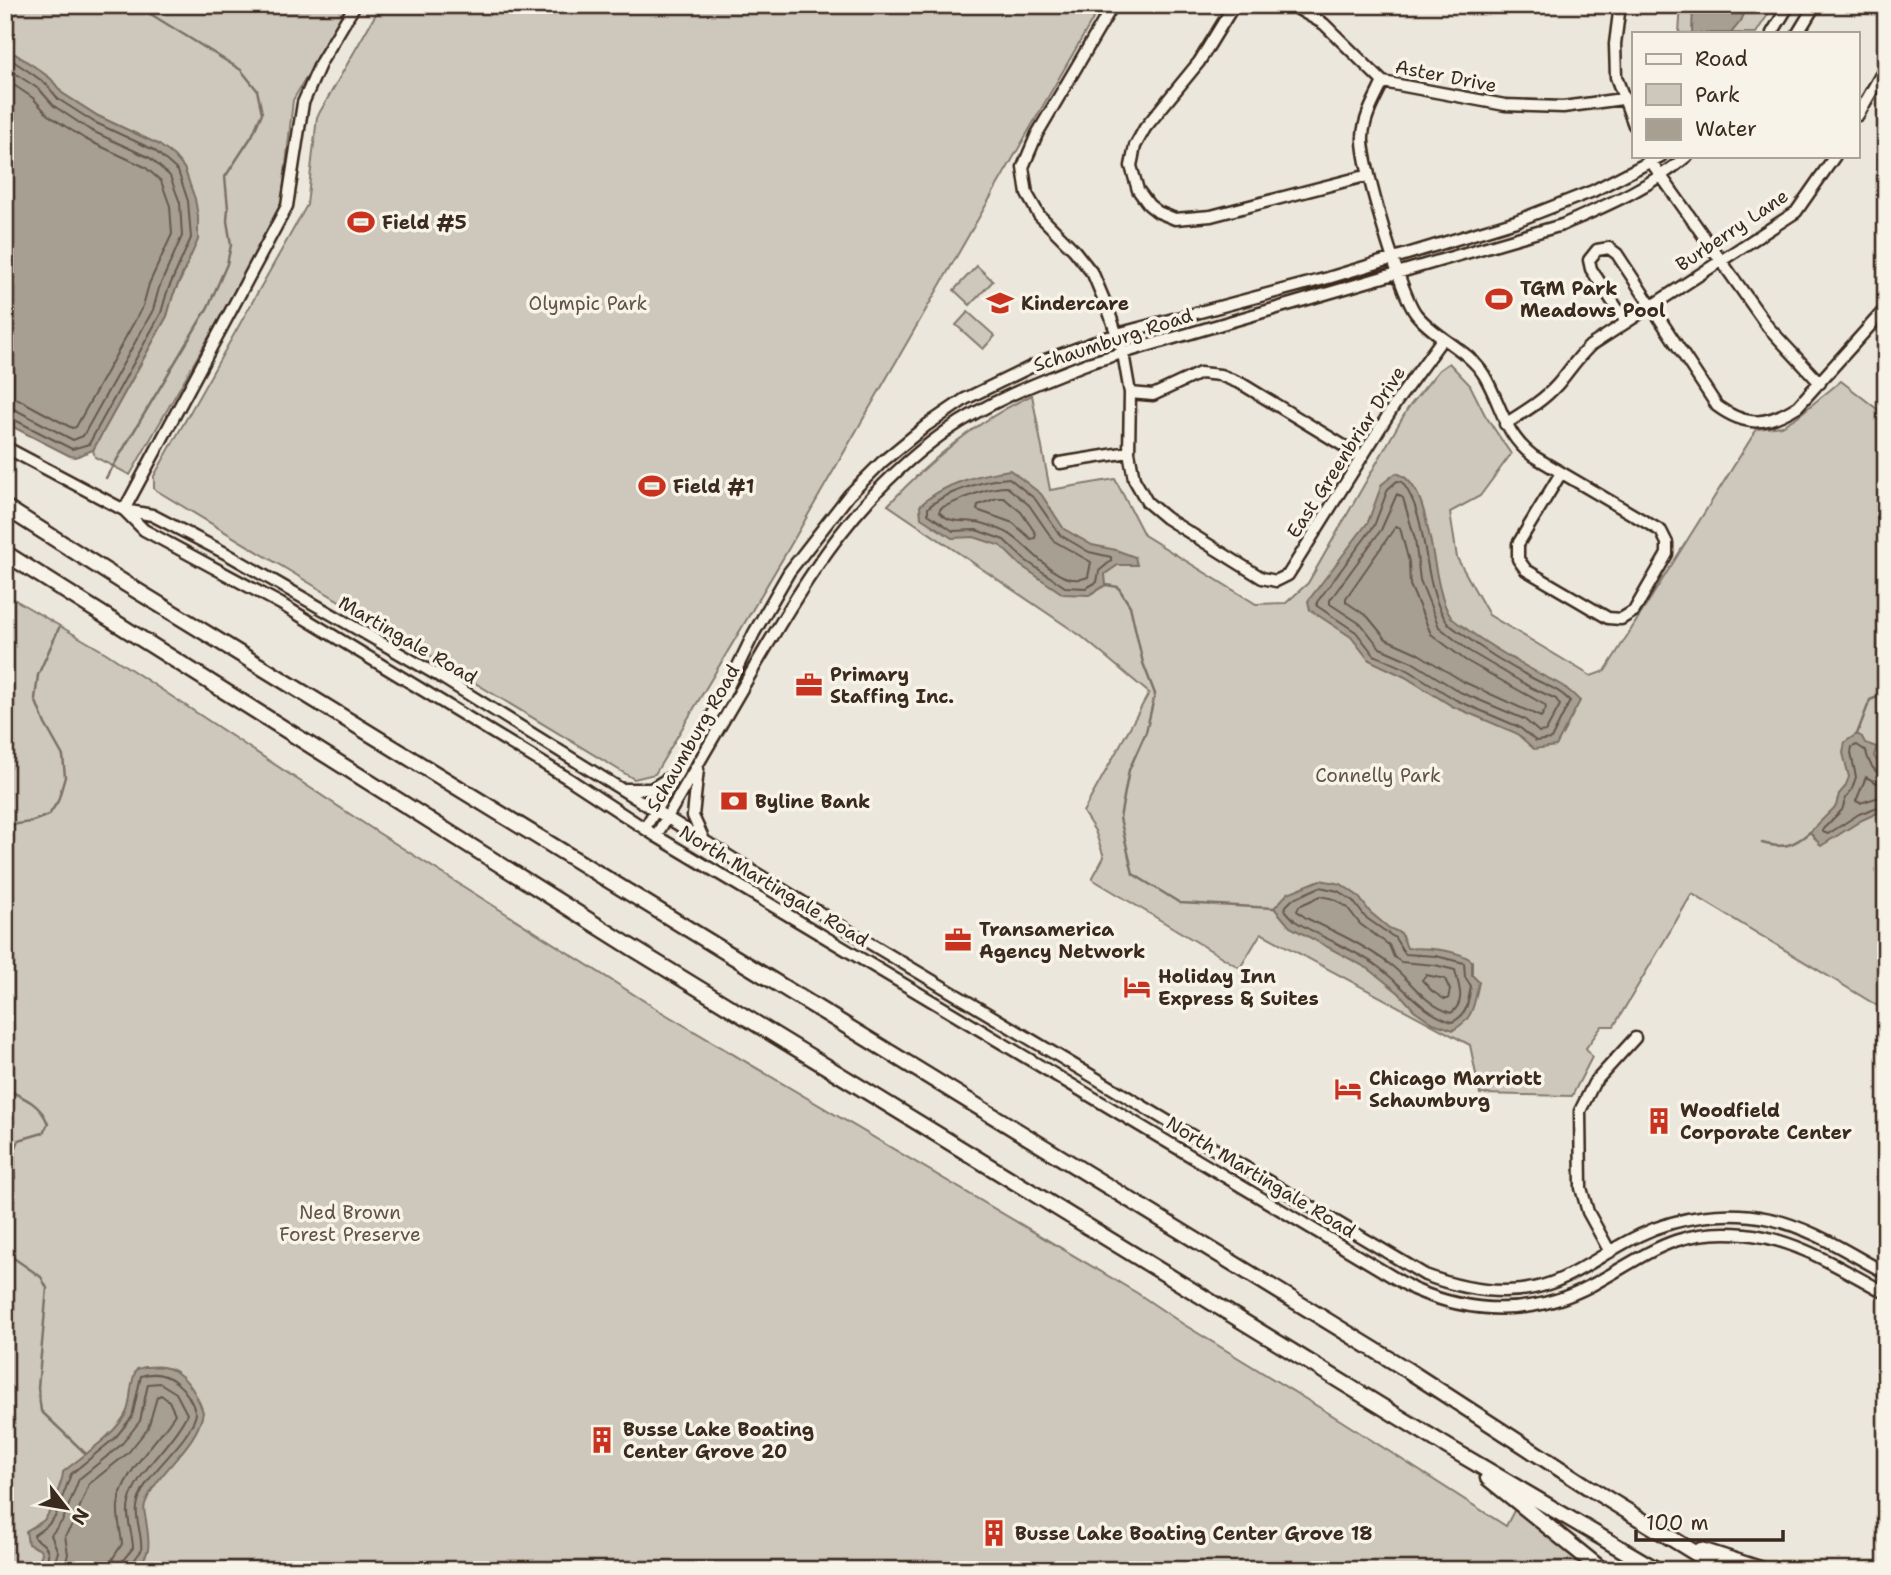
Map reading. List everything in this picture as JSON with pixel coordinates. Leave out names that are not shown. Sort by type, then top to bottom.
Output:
[{"type":"highway","points":[[5,507],[126,584],[1409,1371],[1723,1570]]},
{"type":"highway","points":[[5,552],[631,947],[1448,1447],[1657,1570]]},
{"type":"highway","points":[[1448,1447],[1602,1570]]},
{"type":"highway","points":[[1677,1542],[1763,1570]]},
{"type":"street","points":[[124,510],[288,206],[303,103],[321,62],[355,5]]},
{"type":"street","points":[[1060,463],[1129,452],[1130,393],[1123,353],[1093,274],[1074,250],[1039,215],[1027,194],[1023,167],[1037,134],[1113,5]]},
{"type":"street","points":[[1234,5],[1199,62],[1144,128],[1135,146],[1131,166],[1138,190],[1149,205],[1175,219],[1211,216],[1369,175]]},
{"type":"street","name":"Aster Drive","points":[[1291,5],[1324,24],[1383,82],[1505,104],[1563,107],[1622,99]]},
{"type":"street","points":[[1620,5],[1615,44],[1616,77],[1632,121]]},
{"type":"street","points":[[1773,32],[1789,5]]},
{"type":"street","points":[[1799,32],[1815,5]]},
{"type":"street","points":[[1860,112],[1886,66]]},
{"type":"street","points":[[1383,82],[1369,111],[1363,137],[1369,175],[1405,296],[1417,315],[1474,363],[1484,375],[1505,424],[1518,444],[1561,473],[1661,531],[1667,543],[1667,554],[1634,611],[1621,619],[1608,618],[1526,570],[1518,559],[1518,544],[1561,473]]},
{"type":"street","name":"Schaumburg Road","points":[[656,836],[799,591],[848,522],[888,479],[945,432],[996,401],[1088,363],[1562,225],[1660,176],[1684,158]]},
{"type":"street","name":"Burberry Lane","points":[[1505,424],[1538,403],[1590,346],[1796,212],[1834,158]]},
{"type":"street","points":[[1649,159],[1769,327],[1820,383]]},
{"type":"street","name":"Schaumburg Road","points":[[645,828],[723,697],[789,572],[849,495],[882,461],[927,425],[995,383],[1045,360],[1117,334],[1328,278],[1553,208],[1649,159]]},
{"type":"street","points":[[1626,322],[1591,269],[1589,260],[1597,250],[1609,248],[1616,254],[1717,406],[1731,417],[1760,422],[1780,417],[1798,406],[1886,308]]},
{"type":"street","name":"East Greenbriar Drive","points":[[1129,452],[1134,480],[1147,502],[1166,518],[1262,578],[1276,581],[1288,575],[1397,401],[1443,338]]},
{"type":"street","points":[[1130,393],[1153,395],[1200,373],[1220,375],[1242,384],[1362,457]]},
{"type":"street","name":"Martingale Road","points":[[5,447],[124,510],[145,530],[281,604],[656,836]]},
{"type":"street","name":"Martingale Road","points":[[124,510],[152,515],[238,561],[444,680],[666,818]]},
{"type":"street","points":[[700,759],[693,816],[705,842]]},
{"type":"street","points":[[621,789],[651,789],[680,771]]},
{"type":"street","name":"North Martingale Road","points":[[666,818],[846,929],[1425,1275],[1469,1289],[1511,1291],[1548,1284],[1564,1278],[1641,1234],[1685,1219],[1710,1215],[1769,1219],[1792,1225],[1821,1237],[1886,1273]]},
{"type":"street","name":"North Martingale Road","points":[[656,836],[1383,1272],[1433,1298],[1460,1306],[1484,1309],[1512,1309],[1557,1300],[1583,1289],[1648,1251],[1669,1242],[1721,1233],[1754,1235],[1786,1242],[1824,1259],[1886,1293]]},
{"type":"street","points":[[1610,1252],[1588,1212],[1581,1188],[1580,1111],[1594,1083],[1635,1038]]},
{"type":"green space","points":[[5,5],[349,5],[293,100],[282,201],[266,237],[130,475],[95,457],[93,450],[167,316],[173,295],[185,271],[189,182],[184,168],[158,144],[98,116],[62,93],[51,79],[35,67],[15,54],[5,53]]},
{"type":"green space","name":"Olympic Park","points":[[381,5],[1101,5],[789,548],[655,774],[634,779],[154,489],[154,476],[307,205],[317,117]]},
{"type":"green space","points":[[1681,5],[1774,5],[1757,32],[1679,32]]},
{"type":"green space","points":[[977,266],[993,281],[970,305],[954,290]]},
{"type":"green space","points":[[968,312],[995,336],[983,349],[956,325]]},
{"type":"green space","name":"Connelly Park","points":[[1449,363],[1470,385],[1485,415],[1511,454],[1480,496],[1450,512],[1457,558],[1489,615],[1591,676],[1605,671],[1757,429],[1782,426],[1841,381],[1886,416],[1886,474],[1877,501],[1886,499],[1886,512],[1882,514],[1886,521],[1886,1011],[1692,894],[1614,1026],[1602,1026],[1586,1048],[1592,1057],[1572,1096],[1480,1094],[1470,1045],[1261,933],[1240,968],[1092,879],[1104,857],[1095,831],[1083,812],[1149,693],[1081,636],[888,505],[955,443],[992,417],[1032,395],[1050,490],[1115,479],[1144,535],[1256,604],[1286,603],[1308,583],[1408,408],[1439,370]]},
{"type":"green space","name":"Ned Brown Forest Preserve","points":[[5,594],[106,653],[377,832],[660,1011],[1137,1293],[1506,1526],[1518,1503],[1602,1570],[5,1570]]},
{"type":"water","points":[[1693,5],[1748,5],[1741,21],[1732,32],[1692,32]]},
{"type":"water","points":[[5,53],[15,54],[35,67],[51,79],[62,93],[98,116],[158,144],[174,156],[184,168],[198,216],[198,240],[173,295],[167,316],[93,450],[76,457],[5,423]]},
{"type":"water","points":[[1010,470],[1041,494],[1064,529],[1092,545],[1135,557],[1137,565],[1118,565],[1105,574],[1106,585],[1089,595],[1063,594],[1020,565],[1001,546],[974,537],[952,538],[921,518],[920,506],[950,486],[974,477]]},
{"type":"water","points":[[1396,473],[1409,481],[1418,496],[1425,515],[1438,583],[1451,617],[1493,647],[1564,687],[1580,701],[1556,746],[1534,749],[1516,733],[1452,706],[1405,677],[1369,660],[1351,637],[1310,610],[1308,601],[1368,522],[1382,484]]},
{"type":"water","points":[[1857,734],[1865,743],[1882,749],[1876,749],[1874,756],[1886,774],[1886,809],[1862,820],[1821,846],[1810,832],[1836,806],[1839,794],[1849,777],[1843,753],[1845,742]]},
{"type":"water","points":[[1320,880],[1341,884],[1358,896],[1370,912],[1389,928],[1401,933],[1407,948],[1450,952],[1472,961],[1472,975],[1479,982],[1472,1010],[1460,1026],[1453,1030],[1433,1023],[1414,1010],[1399,993],[1369,969],[1290,927],[1274,908],[1288,893]]},
{"type":"water","points":[[163,1367],[177,1373],[193,1391],[203,1412],[194,1436],[158,1480],[145,1504],[148,1547],[145,1558],[135,1570],[5,1570],[5,1567],[26,1568],[38,1563],[41,1550],[28,1544],[26,1531],[47,1516],[63,1472],[116,1428],[129,1406],[134,1374],[137,1369]]},
{"type":"waterway","points":[[106,478],[208,307],[227,264],[231,245],[225,177],[252,136],[262,113],[257,90],[241,70],[136,5]]},
{"type":"waterway","points":[[1106,585],[1118,587],[1130,606],[1143,663],[1155,694],[1146,732],[1129,770],[1120,818],[1133,874],[1180,903],[1274,908]]},
{"type":"waterway","points":[[5,826],[30,822],[49,815],[58,801],[65,777],[63,756],[35,699],[38,675],[59,628]]},
{"type":"waterway","points":[[1857,734],[1870,700],[1884,694],[1886,690]]},
{"type":"waterway","points":[[1882,749],[1886,750]]},
{"type":"waterway","points":[[1762,843],[1788,845],[1810,832]]},
{"type":"waterway","points":[[5,885],[11,889],[14,899],[10,915],[5,918]]},
{"type":"waterway","points":[[5,1089],[36,1106],[48,1124],[43,1133],[19,1140],[14,1152],[15,1178],[5,1187]]},
{"type":"waterway","points":[[5,1252],[41,1277],[47,1288],[38,1388],[41,1411],[85,1453]]},
{"type":"place","name":"Field #5","points":[[361,222]]},
{"type":"place","name":"TGM Park Meadows Pool","points":[[1499,299]]},
{"type":"place","name":"Kindercare","points":[[1000,303]]},
{"type":"place","name":"Field #1","points":[[652,486]]},
{"type":"place","name":"Primary Staffing Inc.","points":[[809,685]]},
{"type":"place","name":"Byline Bank","points":[[734,801]]},
{"type":"place","name":"Transamerica Agency Network","points":[[958,940]]},
{"type":"place","name":"Holiday Inn Express & Suites","points":[[1137,987]]},
{"type":"place","name":"Chicago Marriott Schaumburg","points":[[1348,1089]]},
{"type":"place","name":"Woodfield Corporate Center","points":[[1659,1121]]},
{"type":"place","name":"Busse Lake Boating Center Grove 20","points":[[602,1440]]},
{"type":"place","name":"Busse Lake Boating Center Grove 18","points":[[994,1533]]}]
